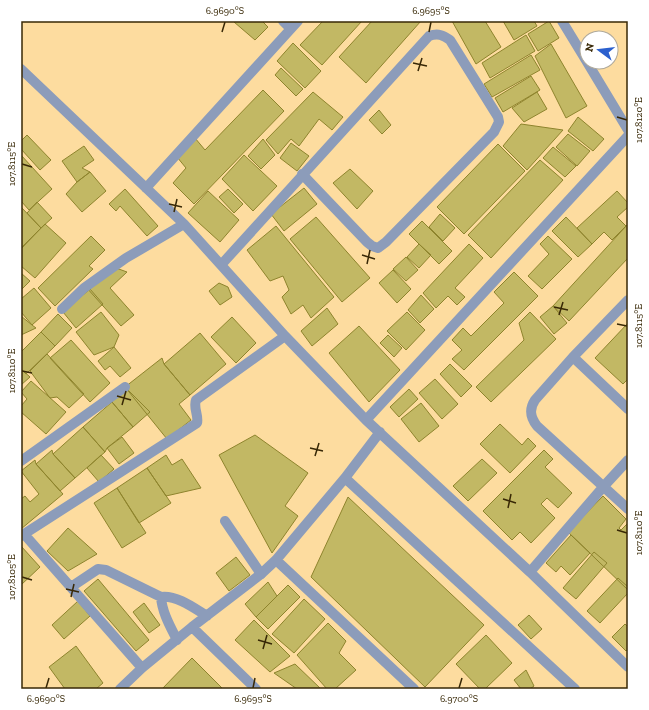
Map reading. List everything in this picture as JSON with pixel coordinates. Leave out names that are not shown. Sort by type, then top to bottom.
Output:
[{"type":"street","points":[[146,188],[294,25],[283,21]]},
{"type":"street","points":[[562,21],[579,49]]},
{"type":"street","points":[[221,265],[302,174],[429,36],[435,34],[443,35],[450,40],[498,117],[499,122],[494,132],[386,242],[378,248],[367,242],[302,174]]},
{"type":"street","points":[[21,69],[184,224],[285,336],[366,420],[530,572],[628,667]]},
{"type":"street","points":[[592,70],[628,130]]},
{"type":"street","points":[[366,420],[628,136]]},
{"type":"street","points":[[62,309],[84,288],[126,258],[184,224]]},
{"type":"street","points":[[628,300],[573,357],[531,406],[533,421],[537,426],[628,509]]},
{"type":"street","points":[[142,668],[71,587],[22,535],[197,423],[198,419],[195,405],[196,400],[285,336]]},
{"type":"street","points":[[573,357],[628,410]]},
{"type":"street","points":[[21,461],[125,387]]},
{"type":"street","points":[[120,689],[142,668],[261,574],[276,560],[345,478],[380,432]]},
{"type":"street","points":[[530,572],[628,460]]},
{"type":"street","points":[[345,478],[575,689]]},
{"type":"street","points":[[225,521],[261,574]]},
{"type":"street","points":[[276,560],[414,689]]},
{"type":"street","points":[[71,587],[98,569],[106,570],[161,597],[168,596],[175,598],[207,616]]},
{"type":"street","points":[[161,597],[164,612],[177,640]]},
{"type":"street","points":[[192,627],[256,689]]},
{"type":"building","points":[[262,21],[268,27],[255,40],[234,22]]},
{"type":"building","points":[[323,21],[362,21],[322,65],[300,45]]},
{"type":"building","points":[[372,21],[421,21],[366,83],[339,57]]},
{"type":"building","points":[[452,21],[485,21],[501,47],[476,64]]},
{"type":"building","points":[[503,21],[534,21],[537,26],[514,40]]},
{"type":"building","points":[[549,21],[559,38],[538,51],[528,34]]},
{"type":"building","points":[[526,35],[535,51],[490,78],[482,63]]},
{"type":"building","points":[[293,43],[321,71],[305,88],[277,61]]},
{"type":"building","points":[[551,44],[587,106],[566,118],[535,56]]},
{"type":"building","points":[[531,55],[540,70],[492,97],[484,84]]},
{"type":"building","points":[[281,68],[303,89],[296,96],[275,75]]},
{"type":"building","points":[[531,76],[540,90],[503,112],[495,98]]},
{"type":"building","points":[[263,90],[284,111],[194,204],[173,183],[186,168],[177,157],[195,138],[205,150]]},
{"type":"building","points":[[313,92],[343,117],[332,130],[319,119],[299,146],[291,139],[278,154],[266,140]]},
{"type":"building","points":[[537,92],[547,109],[524,122],[512,108]]},
{"type":"building","points":[[379,110],[391,125],[382,134],[369,120]]},
{"type":"building","points":[[578,117],[604,139],[593,151],[568,131]]},
{"type":"building","points":[[521,124],[563,130],[527,170],[503,146]]},
{"type":"building","points":[[568,134],[590,151],[577,166],[556,147]]},
{"type":"building","points":[[27,135],[51,160],[40,170],[21,149],[21,141]]},
{"type":"building","points":[[263,139],[275,155],[261,169],[248,156]]},
{"type":"building","points":[[291,143],[309,156],[297,171],[280,158]]},
{"type":"building","points":[[498,144],[525,171],[464,234],[437,207]]},
{"type":"building","points":[[84,146],[94,160],[82,168],[90,172],[77,182],[62,161]]},
{"type":"building","points":[[553,147],[576,166],[565,177],[543,158]]},
{"type":"building","points":[[21,155],[52,189],[29,210],[21,201]]},
{"type":"building","points":[[244,155],[277,186],[253,211],[222,179]]},
{"type":"building","points":[[540,160],[563,180],[491,258],[468,235]]},
{"type":"building","points":[[350,169],[373,191],[357,209],[333,183]]},
{"type":"building","points":[[90,172],[106,191],[82,212],[66,194],[77,182]]},
{"type":"building","points":[[304,188],[317,204],[284,231],[271,214]]},
{"type":"building","points":[[125,189],[158,226],[147,236],[120,206],[116,211],[109,204]]},
{"type":"building","points":[[228,189],[243,204],[234,213],[219,197]]},
{"type":"building","points":[[208,191],[239,220],[220,242],[188,213]]},
{"type":"building","points":[[617,191],[628,203],[628,207],[617,217],[626,226],[612,240],[604,232],[592,244],[577,228]]},
{"type":"building","points":[[37,202],[52,218],[41,228],[27,213]]},
{"type":"building","points":[[21,207],[41,228],[22,247],[21,245]]},
{"type":"building","points":[[440,214],[455,228],[443,241],[429,227]]},
{"type":"building","points":[[316,217],[370,278],[342,302],[290,239]]},
{"type":"building","points":[[566,217],[592,244],[578,257],[552,231]]},
{"type":"building","points":[[422,221],[452,251],[439,264],[409,234]]},
{"type":"building","points":[[45,224],[66,243],[35,278],[21,266],[21,249]]},
{"type":"building","points":[[628,224],[628,258],[569,321],[553,306]]},
{"type":"building","points":[[276,226],[334,297],[311,318],[303,305],[291,314],[282,297],[289,290],[283,276],[270,281],[247,250]]},
{"type":"building","points":[[91,236],[105,250],[89,266],[93,269],[55,306],[38,288]]},
{"type":"building","points":[[548,236],[572,259],[542,289],[528,276],[549,254],[540,244]]},
{"type":"building","points":[[419,244],[431,255],[419,268],[407,257]]},
{"type":"building","points":[[469,244],[483,258],[455,288],[465,297],[457,305],[448,296],[436,308],[423,293]]},
{"type":"building","points":[[406,257],[418,270],[406,281],[393,269]]},
{"type":"building","points":[[116,268],[127,272],[110,288],[134,315],[121,326],[86,287]]},
{"type":"building","points":[[393,270],[411,289],[397,303],[379,283]]},
{"type":"building","points":[[514,272],[538,296],[464,370],[452,359],[462,350],[452,340],[463,328],[471,336],[504,303],[494,292]]},
{"type":"building","points":[[21,273],[30,281],[21,290]]},
{"type":"building","points":[[219,283],[228,287],[232,297],[220,305],[209,291]]},
{"type":"building","points":[[34,288],[51,308],[32,325],[21,312],[21,299]]},
{"type":"building","points":[[90,289],[103,304],[76,328],[63,312]]},
{"type":"building","points":[[421,295],[434,309],[420,323],[408,310]]},
{"type":"building","points":[[553,306],[567,323],[554,334],[540,317]]},
{"type":"building","points":[[327,308],[338,324],[312,346],[301,331]]},
{"type":"building","points":[[101,312],[119,335],[114,347],[94,355],[76,332]]},
{"type":"building","points":[[407,312],[425,330],[406,350],[387,331]]},
{"type":"building","points":[[530,312],[556,339],[491,402],[476,387],[524,340],[519,323]]},
{"type":"building","points":[[58,314],[72,328],[55,346],[41,332]]},
{"type":"building","points":[[21,316],[32,325],[36,328],[21,335]]},
{"type":"building","points":[[232,317],[256,343],[236,363],[211,337]]},
{"type":"building","points":[[628,323],[628,379],[623,384],[595,358]]},
{"type":"building","points":[[359,326],[400,370],[369,402],[329,353]]},
{"type":"building","points":[[41,332],[55,346],[26,374],[21,369],[21,352]]},
{"type":"building","points":[[200,333],[226,364],[190,395],[164,364]]},
{"type":"building","points":[[388,335],[402,348],[394,357],[380,343]]},
{"type":"building","points":[[71,340],[110,383],[90,402],[50,358]]},
{"type":"building","points":[[114,347],[131,368],[120,377],[110,366],[105,370],[98,361]]},
{"type":"building","points":[[47,354],[84,394],[69,408],[57,397],[50,398],[30,371]]},
{"type":"building","points":[[162,358],[164,364],[190,395],[179,404],[191,420],[167,439],[125,387]]},
{"type":"building","points":[[450,364],[472,386],[461,397],[440,374]]},
{"type":"building","points":[[21,369],[30,377],[21,385]]},
{"type":"building","points":[[435,379],[458,404],[442,419],[419,393]]},
{"type":"building","points":[[31,381],[66,412],[46,434],[21,412],[21,406],[27,399],[21,392]]},
{"type":"building","points":[[125,387],[150,412],[133,427],[112,402]]},
{"type":"building","points":[[409,389],[418,399],[399,417],[390,407]]},
{"type":"building","points":[[112,402],[133,427],[107,448],[105,452],[83,427]]},
{"type":"building","points":[[421,403],[439,426],[419,442],[401,419]]},
{"type":"building","points":[[500,424],[522,445],[528,438],[536,446],[510,473],[480,444]]},
{"type":"building","points":[[83,427],[105,452],[75,478],[53,454]]},
{"type":"building","points":[[255,435],[308,473],[285,506],[298,516],[272,553],[219,455]]},
{"type":"building","points":[[122,437],[134,453],[119,464],[107,448]]},
{"type":"building","points":[[52,450],[53,454],[75,478],[60,491],[36,464]]},
{"type":"building","points":[[544,450],[553,459],[545,467],[572,493],[558,508],[547,498],[541,504],[555,518],[531,543],[520,532],[512,540],[483,511]]},
{"type":"building","points":[[101,455],[114,469],[99,482],[87,468]]},
{"type":"building","points":[[166,455],[172,465],[182,459],[201,488],[166,496],[147,468]]},
{"type":"building","points":[[482,459],[497,473],[468,501],[453,486]]},
{"type":"building","points":[[35,460],[36,464],[63,494],[21,529],[21,499],[25,496],[30,502],[39,494],[21,471]]},
{"type":"building","points":[[147,468],[171,503],[139,523],[117,488]]},
{"type":"building","points":[[117,488],[146,533],[122,548],[94,503]]},
{"type":"building","points":[[603,496],[626,519],[619,528],[621,530],[628,523],[628,590],[568,532]]},
{"type":"building","points":[[348,497],[484,625],[425,687],[311,577]]},
{"type":"building","points":[[68,528],[97,554],[68,571],[47,551]]},
{"type":"building","points":[[571,535],[590,553],[570,575],[561,566],[556,572],[546,563]]},
{"type":"building","points":[[21,546],[40,567],[21,585]]},
{"type":"building","points":[[594,552],[607,563],[576,599],[563,588]]},
{"type":"building","points":[[236,557],[250,575],[229,591],[216,573]]},
{"type":"building","points":[[618,578],[628,587],[628,593],[600,623],[587,611]]},
{"type":"building","points":[[98,579],[149,640],[136,651],[84,591]]},
{"type":"building","points":[[268,582],[277,596],[256,617],[245,604]]},
{"type":"building","points":[[288,585],[300,597],[268,629],[256,617]]},
{"type":"building","points":[[304,599],[325,619],[294,653],[272,634]]},
{"type":"building","points":[[78,601],[90,616],[64,639],[52,625]]},
{"type":"building","points":[[144,603],[160,625],[149,633],[133,612]]},
{"type":"building","points":[[529,615],[542,629],[531,639],[518,625]]},
{"type":"building","points":[[254,620],[290,656],[270,672],[235,640]]},
{"type":"building","points":[[328,623],[346,641],[339,653],[356,670],[335,689],[327,689],[297,655]]},
{"type":"building","points":[[625,624],[628,627],[628,649],[626,651],[612,637]]},
{"type":"building","points":[[486,635],[512,663],[485,689],[480,689],[456,664]]},
{"type":"building","points":[[76,646],[103,683],[96,689],[65,689],[49,667]]},
{"type":"building","points":[[192,658],[223,689],[162,689]]},
{"type":"building","points":[[295,664],[321,689],[297,689],[274,673]]},
{"type":"building","points":[[526,670],[534,686],[530,689],[521,689],[514,680]]}]
